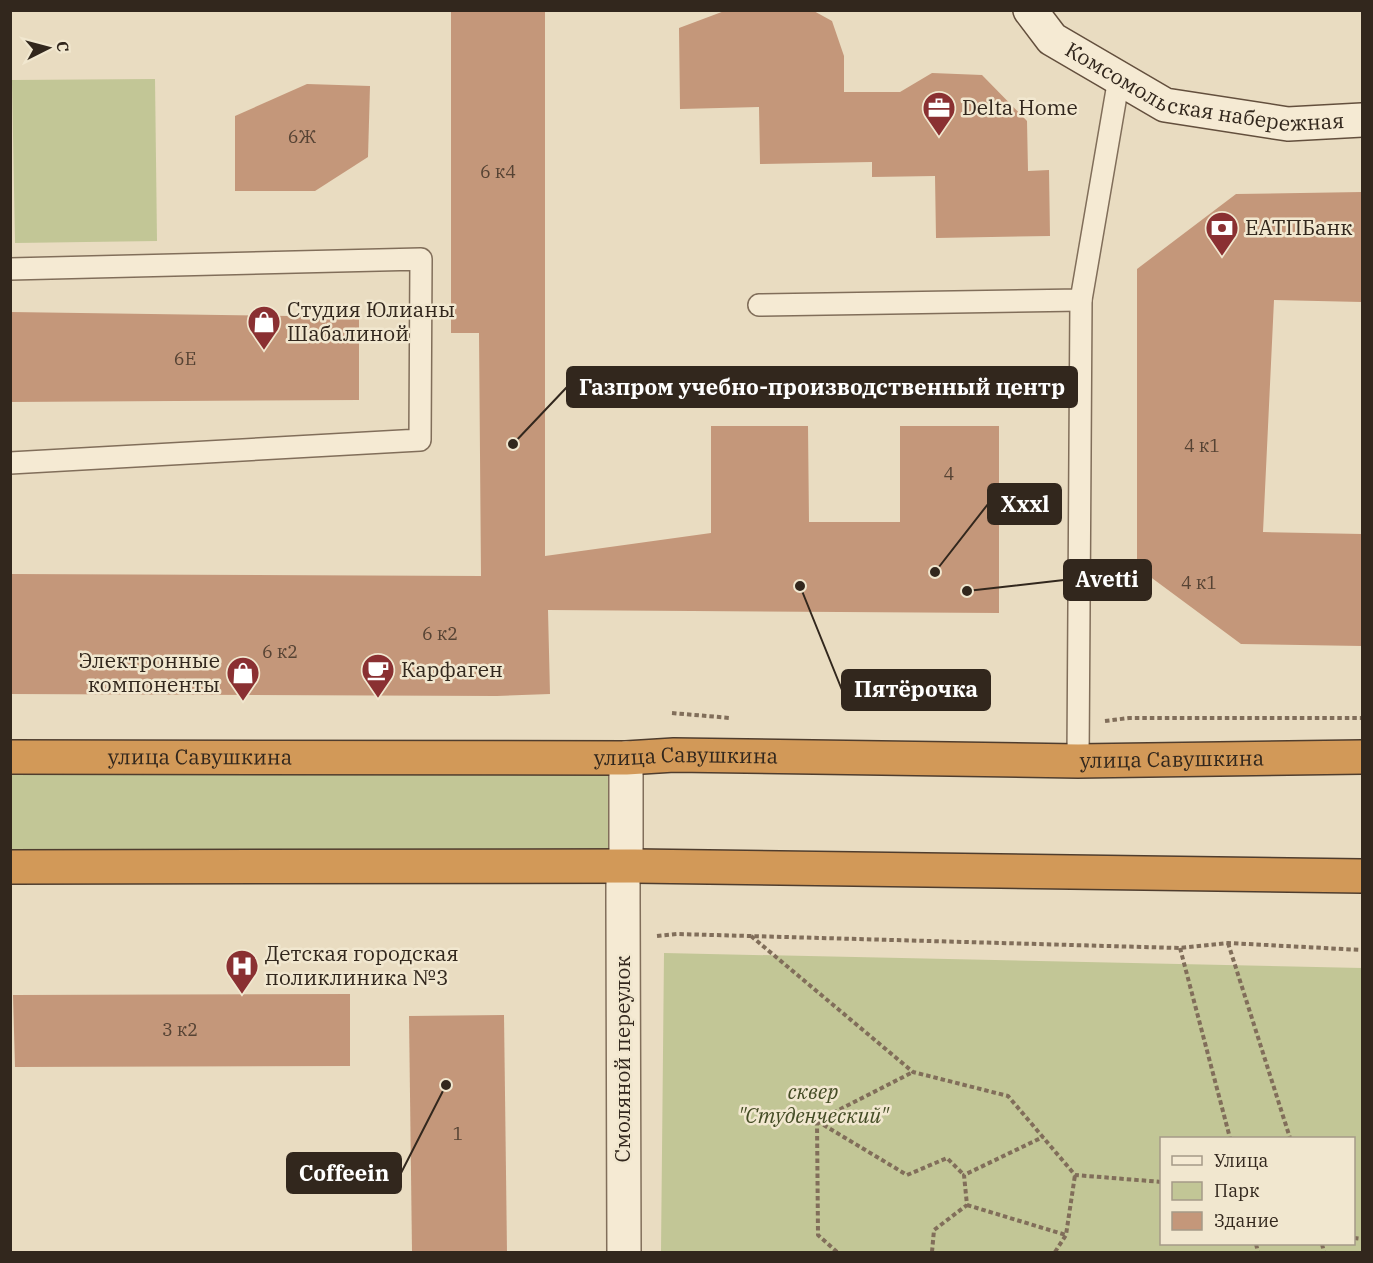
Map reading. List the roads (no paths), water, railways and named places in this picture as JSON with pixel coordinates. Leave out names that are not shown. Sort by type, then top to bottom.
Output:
[{"type":"highway","name":"улица Савушкина","points":[[10,757],[626,758],[674,755],[1078,761],[1362,757]]},
{"type":"highway","points":[[10,867],[623,866],[1362,876]]},
{"type":"street","name":"Комсомольская набережная","points":[[1030,10],[1052,39],[1166,105],[1288,124],[1362,120]]},
{"type":"street","name":"Смоляной переулок","points":[[624,1252],[623,866],[626,851],[626,758]]},
{"type":"lane","points":[[1078,761],[1081,300],[1119,78]]},
{"type":"lane","points":[[10,269],[421,259],[420,440],[10,463]]},
{"type":"lane","points":[[759,305],[1081,300]]},
{"type":"place","name":"Delta Home","points":[[939,137]]},
{"type":"place","name":"ЕАТПБанк","points":[[1222,257]]},
{"type":"place","name":"Студия Юлианы Шабалиной","points":[[264,351]]},
{"type":"place","name":"Газпром учебно-производственный центр","points":[[513,444]]},
{"type":"place","name":"Xxxl","points":[[935,572]]},
{"type":"place","name":"Пятёрочка","points":[[800,586]]},
{"type":"place","name":"Avetti","points":[[967,591]]},
{"type":"place","name":"Карфаген","points":[[378,699]]},
{"type":"place","name":"Электронные компоненты","points":[[243,702]]},
{"type":"place","name":"Детская городская поликлиника №3","points":[[242,995]]},
{"type":"place","name":"Coffeein","points":[[446,1085]]},
{"type":"park label","name":"сквер \"Студенческий\"","points":[[813,1104]]}]
